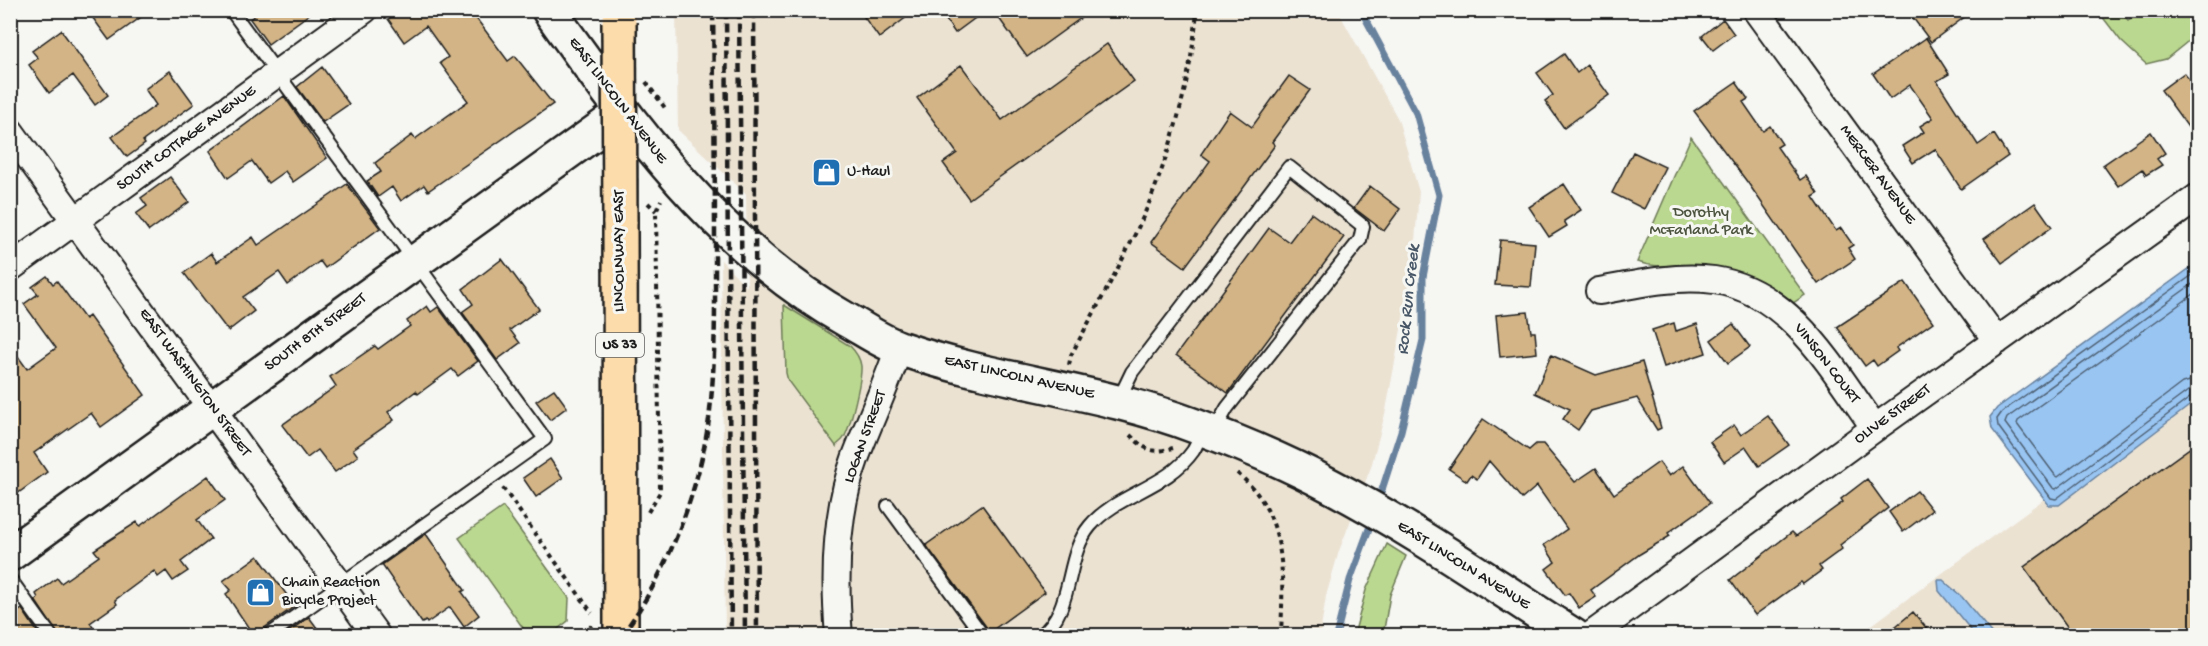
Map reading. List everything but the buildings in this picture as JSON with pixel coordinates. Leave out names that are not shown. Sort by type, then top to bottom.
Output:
[{"type":"highway","name":"LINCOLNWAY EAST","points":[[620,16],[621,636]]},
{"type":"main road","name":"EAST LINCOLN AVENUE","points":[[549,10],[622,112],[673,175],[728,231],[828,310],[899,348],[977,371],[1118,402],[1208,431],[1331,486],[1420,538],[1574,636]]},
{"type":"main road","name":"SOUTH 8TH STREET","points":[[10,554],[622,112]]},
{"type":"street","name":"SOUTH COTTAGE AVENUE","points":[[10,268],[364,10]]},
{"type":"street","name":"MERCER AVENUE","points":[[1756,10],[1997,340]]},
{"type":"street","name":"EAST WASHINGTON STREET","points":[[10,131],[376,636]]},
{"type":"street","name":"OLIVE STREET","points":[[1590,636],[2198,197]]},
{"type":"street","name":"VINSON COURT","points":[[1599,291],[1642,283],[1695,279],[1732,284],[1758,294],[1783,311],[1813,343],[1875,428]]},
{"type":"street","name":"LOGAN STREET","points":[[839,636],[837,550],[843,501],[854,460],[899,348]]},
{"type":"lane","points":[[231,10],[545,439],[268,636]]},
{"type":"lane","points":[[1040,636],[1050,628],[1064,600],[1079,540],[1091,524],[1118,502],[1172,473],[1193,451],[1360,240],[1363,226],[1289,167],[1132,372],[1118,402]]},
{"type":"lane","points":[[888,506],[983,636]]},
{"type":"lane","points":[[10,579],[51,636]]},
{"type":"path","points":[[1071,355],[1138,229],[1153,192],[1178,118],[1195,37],[1197,10]]},
{"type":"path","points":[[643,521],[660,492],[656,211],[673,175]]},
{"type":"path","points":[[494,475],[592,613]]},
{"type":"path","points":[[1280,544],[1284,572],[1281,636]]},
{"type":"shaded area","points":[[676,11],[1338,11],[1398,119],[1419,192],[1413,265],[1386,410],[1371,467],[1339,551],[1326,596],[1320,635],[725,635],[721,260],[747,287],[746,194],[678,130]]},
{"type":"shaded area","points":[[2197,388],[2197,635],[1857,636],[1956,563]]},
{"type":"green space","points":[[2098,11],[2120,11],[2128,20],[2141,11],[2197,11],[2197,34],[2166,59],[2146,64],[2121,41]]},
{"type":"green space","name":"Dorothy McFarland Park","points":[[1691,137],[1805,295],[1793,303],[1748,277],[1724,269],[1711,266],[1667,266],[1637,262]]},
{"type":"green space","points":[[784,305],[850,346],[860,360],[860,381],[852,415],[843,440],[836,446],[788,381]]},
{"type":"green space","points":[[503,507],[569,598],[568,621],[550,635],[528,635],[459,538]]},
{"type":"green space","points":[[1387,544],[1406,556],[1390,595],[1383,635],[1354,635],[1366,590]]},
{"type":"water","points":[[2197,263],[2197,400],[2059,505],[2049,505],[1992,429],[1990,417],[1997,408]]},
{"type":"water","points":[[1938,580],[1943,580],[1962,597],[1993,635],[1975,635],[1939,591]]},
{"type":"waterway","name":"Rock Run Creek","points":[[1361,10],[1416,113],[1439,195],[1423,277],[1423,340],[1401,431],[1378,502]]},
{"type":"waterway","name":"Rock Run Creek","points":[[1336,636],[1350,580],[1373,518]]},
{"type":"railway","points":[[621,636],[652,587],[678,533],[697,475],[709,419],[715,311],[713,10]]},
{"type":"railway","points":[[726,10],[731,636]]},
{"type":"railway","points":[[739,10],[745,636]]},
{"type":"railway","points":[[754,10],[757,636]]},
{"type":"place","name":"U-Haul","points":[[826,172]]},
{"type":"place","name":"Chain Reaction Bicycle Project","points":[[261,592]]}]
